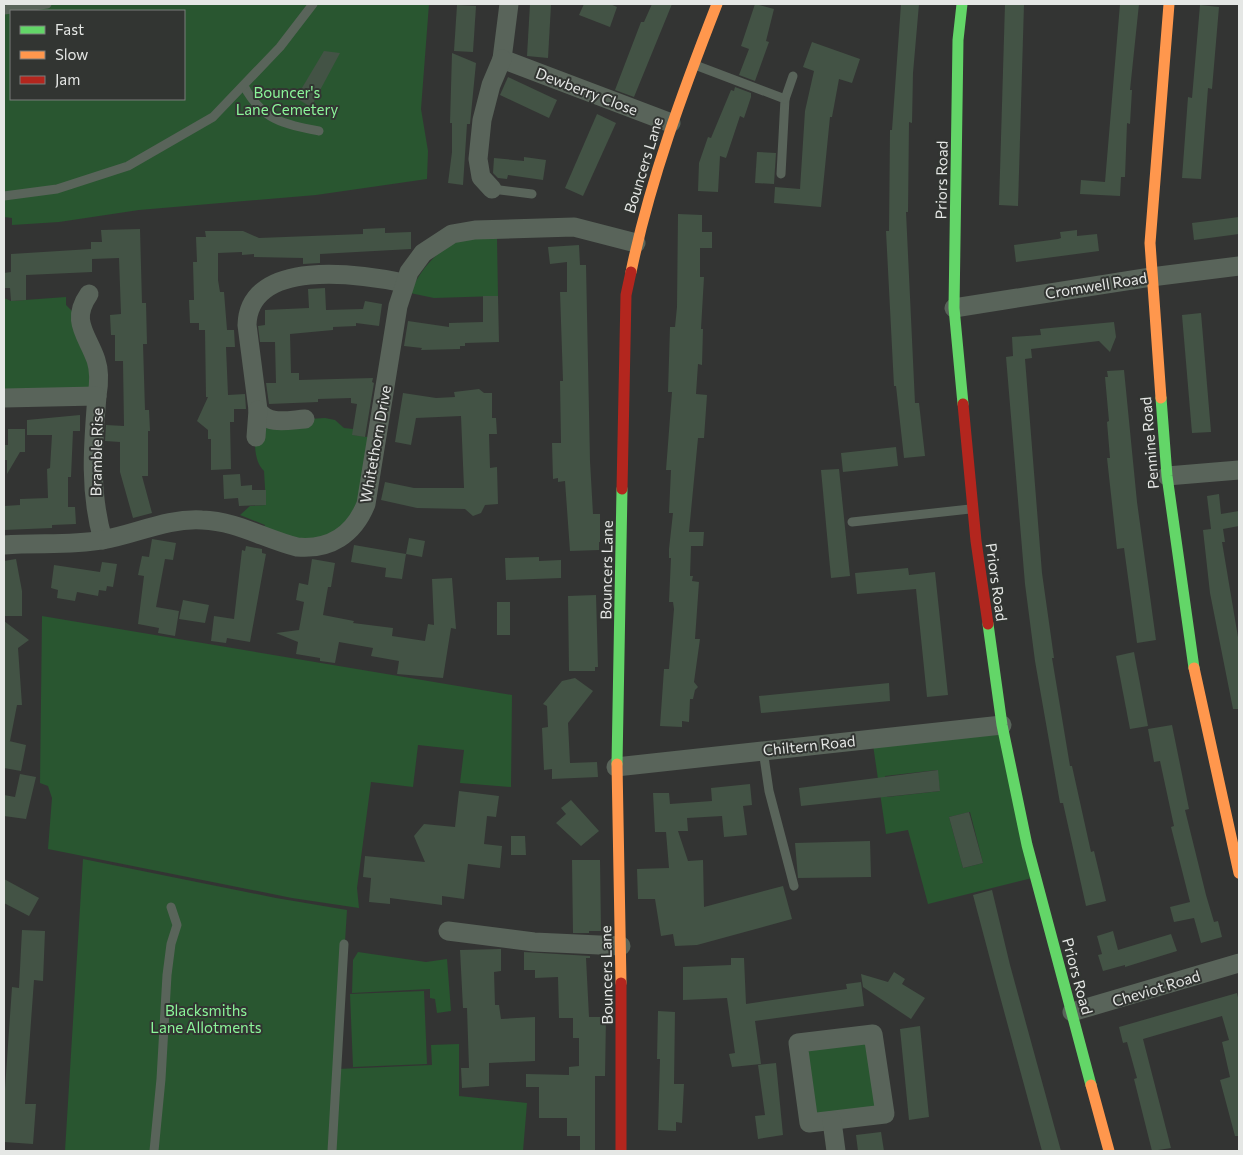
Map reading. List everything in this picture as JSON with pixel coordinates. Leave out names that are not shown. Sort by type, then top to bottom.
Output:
[{"type":"street","points":[[492,189],[481,177],[478,159],[490,85],[502,58],[509,4]]},
{"type":"street","name":"Bouncers Lane","points":[[621,1151],[621,946],[616,767],[626,295],[636,243],[671,123],[717,4]]},
{"type":"street","name":"Priors Road","points":[[962,4],[958,40],[954,308],[973,509],[1002,725],[1027,845],[1109,1151]]},
{"type":"street","name":"Pennine Road","points":[[1169,4],[1159,108],[1150,243],[1166,476],[1190,646],[1204,718],[1239,873]]},
{"type":"street","name":"Dewberry Close","points":[[502,58],[671,123]]},
{"type":"street","name":"Whitethorn Drive","points":[[4,545],[59,545],[103,540],[160,523],[189,520],[222,522],[287,544],[308,548],[329,544],[348,532],[356,523],[366,504],[398,306],[404,283],[415,262],[427,249],[442,239],[464,231],[574,228],[636,243]]},
{"type":"street","name":"Cromwell Road","points":[[954,308],[1151,277],[1239,266]]},
{"type":"street","points":[[256,437],[258,410],[248,336],[248,314],[255,297],[262,290],[280,280],[321,275],[363,276],[404,283]]},
{"type":"street","points":[[89,294],[82,307],[80,324],[96,361],[97,396]]},
{"type":"street","name":"Bramble Rise","points":[[4,398],[97,396],[93,483],[103,540]]},
{"type":"street","points":[[258,410],[262,415],[271,420],[304,419]]},
{"type":"street","points":[[1166,476],[1239,470]]},
{"type":"street","name":"Chiltern Road","points":[[616,767],[763,749],[1002,725]]},
{"type":"street","points":[[448,931],[534,942],[621,946]]},
{"type":"street","name":"Cheviot Road","points":[[1072,1012],[1239,963]]},
{"type":"street","points":[[873,1034],[884,1114],[832,1120],[809,1123],[798,1043],[873,1034]]},
{"type":"street","points":[[832,1120],[836,1151]]},
{"type":"lane","points":[[4,10],[47,4]]},
{"type":"lane","points":[[4,196],[57,189],[128,166],[213,117],[280,47],[313,4]]},
{"type":"lane","points":[[693,64],[785,99]]},
{"type":"lane","points":[[781,174],[785,99],[793,76]]},
{"type":"lane","points":[[244,86],[255,104],[265,114],[292,126],[319,131]]},
{"type":"lane","points":[[492,189],[532,194]]},
{"type":"lane","points":[[852,522],[973,509]]},
{"type":"lane","points":[[763,749],[769,792],[794,886]]},
{"type":"lane","points":[[154,1151],[167,975],[171,944],[177,924],[171,907]]},
{"type":"lane","points":[[332,1151],[344,944]]},
{"type":"green space","name":"Bouncer's Lane Cemetery","points":[[4,4],[429,4],[421,109],[428,151],[427,179],[316,195],[139,210],[59,222],[12,225],[12,218],[4,217]]},
{"type":"green space","points":[[497,238],[498,296],[434,298],[410,293],[425,268],[447,247],[465,239]]},
{"type":"green space","points":[[66,297],[66,305],[72,311],[98,388],[4,398],[4,298],[11,301]]},
{"type":"green space","points":[[258,410],[277,421],[325,418],[335,420],[344,428],[353,429],[353,435],[368,437],[366,504],[329,544],[260,535],[265,525],[240,515],[250,506],[266,505],[264,471],[255,451]]},
{"type":"green space","points":[[42,616],[512,695],[511,787],[460,783],[464,750],[418,745],[413,787],[371,782],[357,888],[359,908],[292,898],[48,849],[52,798],[48,786],[40,783]]},
{"type":"green space","points":[[1002,725],[1036,877],[928,904],[908,830],[886,834],[872,738]],"holes":[[[937,770],[940,791],[887,797],[885,776]],[[970,812],[983,863],[963,868],[949,817]]]},
{"type":"green space","name":"Blacksmiths Lane Allotments","points":[[83,859],[276,898],[347,910],[337,1069],[432,1065],[431,1045],[459,1044],[459,1096],[527,1103],[523,1151],[65,1151]]},
{"type":"green space","points":[[358,952],[426,962],[447,959],[451,1011],[437,1013],[435,999],[430,998],[430,989],[352,993],[353,960]]},
{"type":"green space","points":[[424,991],[427,1064],[353,1067],[350,994]]},
{"type":"green space","points":[[873,1034],[885,1114],[809,1123],[798,1043]]},
{"type":"building","points":[[530,4],[551,5],[548,58],[527,56]]},
{"type":"building","points":[[584,4],[610,4],[617,7],[610,27],[579,15]]},
{"type":"building","points":[[652,4],[672,4],[634,97],[615,90],[641,22],[644,22]]},
{"type":"building","points":[[755,4],[774,9],[766,41],[769,42],[755,81],[739,75],[749,49],[741,46]]},
{"type":"building","points":[[901,4],[919,4],[913,73],[912,123],[909,122],[908,212],[906,212],[915,403],[919,403],[925,456],[904,458],[896,386],[894,386],[886,231],[889,231],[890,130],[892,130]]},
{"type":"building","points":[[1005,4],[1024,4],[1018,206],[999,205]]},
{"type":"building","points":[[1120,4],[1139,4],[1130,90],[1132,90],[1130,124],[1127,123],[1125,177],[1121,177],[1120,196],[1080,194],[1081,180],[1105,182]]},
{"type":"building","points":[[457,5],[476,6],[473,52],[454,51]]},
{"type":"building","points":[[1200,5],[1219,7],[1212,89],[1208,88],[1201,179],[1182,178],[1188,97],[1192,98]]},
{"type":"building","points":[[812,42],[860,59],[852,83],[839,79],[832,117],[830,117],[821,207],[774,203],[775,187],[800,189],[805,111],[814,71],[803,67]]},
{"type":"building","points":[[324,51],[340,53],[311,107],[296,98]]},
{"type":"building","points":[[452,53],[476,63],[470,124],[467,124],[463,185],[448,183],[452,152],[452,123],[450,123]]},
{"type":"building","points":[[508,77],[557,100],[549,118],[500,95]]},
{"type":"building","points":[[735,87],[751,93],[751,97],[744,118],[740,116],[726,158],[720,156],[718,192],[698,191],[699,163],[708,137],[711,138],[731,90],[734,91]]},
{"type":"building","points":[[597,114],[616,123],[583,196],[565,188]]},
{"type":"building","points":[[757,152],[776,153],[774,184],[755,183]]},
{"type":"building","points":[[524,157],[546,160],[543,180],[508,175],[507,179],[498,178],[493,173],[494,158],[524,161]]},
{"type":"building","points":[[678,214],[702,215],[702,232],[712,232],[712,248],[700,248],[700,277],[704,277],[701,329],[703,329],[702,365],[698,364],[696,394],[707,395],[704,438],[698,438],[689,532],[704,532],[703,546],[691,546],[690,576],[693,576],[692,581],[699,582],[695,639],[700,639],[694,682],[698,687],[695,690],[693,699],[690,699],[689,722],[682,721],[682,727],[660,726],[664,669],[669,669],[674,609],[673,602],[669,602],[671,558],[669,558],[669,549],[673,513],[669,513],[671,470],[666,470],[672,392],[668,392],[670,327],[675,327],[677,307]]},
{"type":"building","points":[[1239,217],[1239,234],[1194,240],[1192,223]]},
{"type":"building","points":[[385,228],[385,233],[411,232],[411,249],[320,254],[320,263],[303,264],[303,258],[254,257],[254,254],[242,255],[242,252],[218,253],[218,280],[220,292],[224,292],[227,330],[234,330],[235,347],[226,347],[228,395],[245,394],[246,409],[234,409],[234,422],[230,422],[231,469],[211,470],[211,439],[208,439],[208,430],[197,421],[208,397],[206,397],[205,330],[199,330],[199,323],[190,323],[189,300],[194,300],[193,262],[197,262],[196,237],[206,237],[205,231],[243,231],[259,238],[363,234],[363,229]]},
{"type":"building","points":[[140,229],[142,303],[146,303],[147,344],[143,344],[145,410],[149,410],[150,431],[148,431],[148,476],[142,476],[152,513],[133,518],[120,472],[120,442],[105,441],[106,425],[124,426],[123,361],[115,361],[115,335],[111,335],[110,315],[121,314],[119,258],[92,259],[92,272],[26,275],[26,300],[11,301],[10,288],[4,288],[4,273],[11,272],[11,254],[91,249],[91,242],[102,242],[101,230]]},
{"type":"building","points":[[1077,230],[1077,236],[1097,234],[1099,251],[1016,262],[1014,245],[1058,239],[1061,238],[1060,232]]},
{"type":"building","points":[[579,245],[580,265],[586,265],[590,461],[593,514],[600,514],[600,542],[599,550],[570,551],[565,481],[558,482],[558,478],[553,479],[552,443],[561,443],[560,381],[563,381],[560,292],[567,292],[567,262],[550,264],[548,247]]},
{"type":"building","points":[[325,288],[326,310],[363,309],[365,301],[382,304],[379,326],[356,323],[356,326],[333,327],[333,330],[290,334],[291,373],[299,373],[299,380],[373,378],[372,382],[374,383],[365,437],[352,435],[357,404],[351,403],[351,398],[318,399],[318,402],[269,404],[266,383],[276,383],[275,342],[260,342],[258,326],[265,325],[265,310],[309,308],[308,289]]},
{"type":"building","points":[[483,296],[498,296],[499,342],[465,343],[465,346],[460,346],[460,349],[421,350],[422,348],[404,346],[408,321],[449,327],[449,323],[483,322]]},
{"type":"building","points":[[1201,313],[1211,432],[1192,433],[1182,315]]},
{"type":"building","points":[[1114,322],[1116,337],[1110,352],[1099,341],[1031,349],[1032,358],[1025,359],[1042,573],[1054,658],[1052,658],[1070,766],[1072,766],[1091,852],[1094,851],[1106,901],[1086,906],[1063,803],[1060,803],[1035,661],[1025,584],[1006,357],[1013,356],[1012,337],[1041,335],[1040,329]]},
{"type":"building","points":[[1124,370],[1137,502],[1156,640],[1137,643],[1124,548],[1117,549],[1107,458],[1110,458],[1105,377],[1108,377],[1107,371]]},
{"type":"building","points":[[479,389],[484,393],[492,393],[492,418],[496,418],[497,434],[489,434],[490,468],[497,467],[498,504],[485,505],[481,513],[473,516],[465,509],[417,508],[381,500],[385,482],[414,488],[464,488],[461,416],[416,418],[411,445],[395,442],[403,393],[436,398],[455,397],[454,392]]},
{"type":"building","points":[[80,415],[80,431],[73,431],[71,477],[68,477],[68,507],[75,507],[76,524],[52,525],[52,528],[4,530],[4,506],[20,505],[20,499],[48,498],[47,469],[50,468],[52,435],[27,435],[27,420]]},
{"type":"building","points":[[8,429],[25,429],[25,452],[20,452],[7,474],[7,460],[4,460],[4,445],[8,445]]},
{"type":"building","points":[[896,447],[898,466],[843,472],[841,453]]},
{"type":"building","points":[[839,469],[850,576],[831,578],[821,470]]},
{"type":"building","points":[[240,474],[241,486],[252,485],[252,490],[266,490],[266,505],[239,506],[238,498],[224,499],[223,475]]},
{"type":"building","points":[[1219,494],[1221,514],[1239,511],[1239,526],[1223,529],[1225,542],[1222,542],[1239,643],[1239,709],[1233,709],[1210,593],[1203,530],[1211,529],[1207,496]]},
{"type":"building","points":[[409,538],[425,541],[422,557],[406,554]]},
{"type":"building","points":[[152,539],[176,543],[173,560],[165,559],[156,607],[179,611],[175,636],[158,633],[159,628],[138,624],[144,576],[138,575],[142,556],[149,557]]},
{"type":"building","points":[[354,545],[406,554],[402,579],[385,577],[386,568],[351,562]]},
{"type":"building","points":[[246,546],[262,549],[262,553],[266,554],[250,642],[227,638],[226,643],[211,641],[214,616],[234,619],[242,550],[245,551]]},
{"type":"building","points":[[539,557],[539,561],[561,560],[561,578],[506,580],[505,558]]},
{"type":"building","points":[[16,559],[22,591],[22,616],[4,616],[4,561]]},
{"type":"building","points":[[312,559],[335,563],[323,615],[354,621],[353,623],[393,628],[392,636],[425,641],[428,624],[434,625],[432,579],[452,578],[456,629],[451,628],[443,678],[397,674],[399,661],[371,656],[373,648],[339,642],[335,663],[296,654],[298,642],[276,633],[299,630],[304,602],[296,600],[299,583],[308,585]]},
{"type":"building","points":[[102,562],[117,564],[113,587],[107,586],[106,591],[99,590],[98,596],[77,592],[75,601],[57,598],[58,590],[51,588],[54,565],[100,572]]},
{"type":"building","points":[[908,568],[909,575],[935,572],[948,695],[927,697],[916,589],[857,594],[855,573]]},
{"type":"building","points":[[596,595],[598,667],[595,667],[595,671],[569,671],[568,596]]},
{"type":"building","points":[[183,600],[209,605],[205,623],[179,619]]},
{"type":"building","points":[[497,602],[510,602],[510,635],[497,635]]},
{"type":"building","points":[[4,621],[29,640],[18,648],[22,705],[17,705],[9,741],[26,745],[21,771],[4,768]]},
{"type":"building","points":[[1134,652],[1148,726],[1130,729],[1116,656]]},
{"type":"building","points":[[575,678],[593,691],[568,723],[570,763],[597,762],[598,777],[552,779],[552,769],[544,770],[542,728],[548,727],[547,706],[543,704],[562,681]]},
{"type":"building","points":[[889,683],[890,701],[761,713],[759,696]]},
{"type":"building","points":[[1172,725],[1189,809],[1185,810],[1206,895],[1214,922],[1218,921],[1222,937],[1201,943],[1194,918],[1174,922],[1170,907],[1190,902],[1171,827],[1174,826],[1160,761],[1154,762],[1148,729]]},
{"type":"building","points":[[938,770],[940,791],[801,806],[799,788]]},
{"type":"building","points":[[20,774],[36,777],[26,819],[4,816],[4,795],[15,797]]},
{"type":"building","points":[[750,784],[752,805],[743,806],[747,835],[724,837],[722,816],[687,818],[688,831],[678,831],[688,861],[703,860],[704,907],[783,886],[792,919],[697,945],[675,946],[673,934],[661,936],[655,899],[638,899],[637,869],[669,868],[666,832],[655,832],[653,793],[669,793],[670,804],[712,801],[711,788]]},
{"type":"building","points":[[459,791],[499,796],[496,817],[487,816],[484,844],[502,846],[500,868],[468,864],[464,899],[442,896],[442,905],[390,898],[390,904],[369,902],[371,878],[363,877],[365,856],[425,862],[414,836],[424,824],[455,827]]},
{"type":"building","points":[[571,800],[599,831],[581,846],[556,823],[566,814],[561,808]]},
{"type":"building","points":[[969,812],[983,863],[963,868],[949,817]]},
{"type":"building","points":[[511,836],[525,836],[526,855],[511,855]]},
{"type":"building","points":[[870,841],[871,877],[798,878],[795,843]]},
{"type":"building","points":[[572,860],[600,860],[601,931],[573,933]]},
{"type":"building","points":[[4,879],[39,898],[29,916],[4,903]]},
{"type":"building","points":[[992,890],[1010,965],[1061,1151],[1042,1151],[973,895]]},
{"type":"building","points":[[22,930],[45,931],[43,981],[34,980],[25,1104],[36,1104],[33,1144],[4,1142],[4,1103],[12,987],[19,988]]},
{"type":"building","points":[[1113,931],[1118,950],[1171,934],[1177,951],[1125,967],[1125,965],[1103,971],[1098,955],[1102,954],[1097,936]]},
{"type":"building","points":[[501,949],[501,971],[494,972],[495,1005],[499,1005],[501,1019],[535,1017],[535,1061],[489,1063],[489,1086],[462,1088],[461,1068],[469,1068],[467,1008],[463,1008],[460,950]]},
{"type":"building","points":[[524,952],[590,956],[590,958],[586,958],[589,1017],[606,1017],[605,1076],[595,1076],[595,1151],[580,1151],[580,1136],[567,1136],[567,1118],[539,1118],[539,1087],[526,1087],[526,1074],[569,1075],[569,1067],[579,1066],[579,1038],[573,1038],[573,1018],[559,1018],[558,977],[535,978],[535,970],[524,970]]},
{"type":"building","points":[[731,958],[744,958],[746,1004],[847,989],[846,984],[861,982],[864,1006],[755,1021],[761,1064],[732,1067],[729,1054],[735,1053],[727,998],[683,1000],[683,967],[731,965]]},
{"type":"building","points":[[894,972],[905,979],[902,984],[925,998],[911,1019],[863,987],[861,974],[888,982]]},
{"type":"building","points":[[1237,993],[1239,1002],[1239,1136],[1235,1136],[1220,1080],[1230,1077],[1222,1042],[1229,1040],[1222,1016],[1143,1039],[1171,1148],[1152,1151],[1134,1079],[1137,1078],[1127,1042],[1123,1043],[1119,1027]]},
{"type":"building","points":[[658,1011],[675,1012],[674,1084],[684,1084],[682,1123],[676,1122],[676,1131],[658,1130],[660,1059],[657,1059]]},
{"type":"building","points":[[920,1026],[929,1117],[909,1120],[900,1029]]},
{"type":"building","points":[[776,1063],[783,1135],[758,1139],[755,1116],[765,1115],[758,1065]]},
{"type":"building","points":[[881,1132],[884,1151],[858,1151],[856,1135]]},
{"type":"traffic: fast","points":[[962,4],[958,40],[954,308],[963,404]]},
{"type":"traffic: fast","points":[[1161,398],[1167,476],[1194,668]]},
{"type":"traffic: fast","points":[[617,764],[622,489]]},
{"type":"traffic: fast","points":[[988,624],[1002,725],[1027,845],[1091,1085]]},
{"type":"traffic: slow","points":[[631,272],[658,170],[680,103],[717,4]]},
{"type":"traffic: slow","points":[[1161,398],[1150,243],[1169,4]]},
{"type":"traffic: slow","points":[[1194,668],[1239,873]]},
{"type":"traffic: slow","points":[[617,764],[621,983]]},
{"type":"traffic: slow","points":[[1091,1085],[1109,1151]]},
{"type":"traffic: jam","points":[[622,489],[626,295],[631,272]]},
{"type":"traffic: jam","points":[[963,404],[976,541],[988,624]]},
{"type":"traffic: jam","points":[[621,983],[621,1151]]}]
